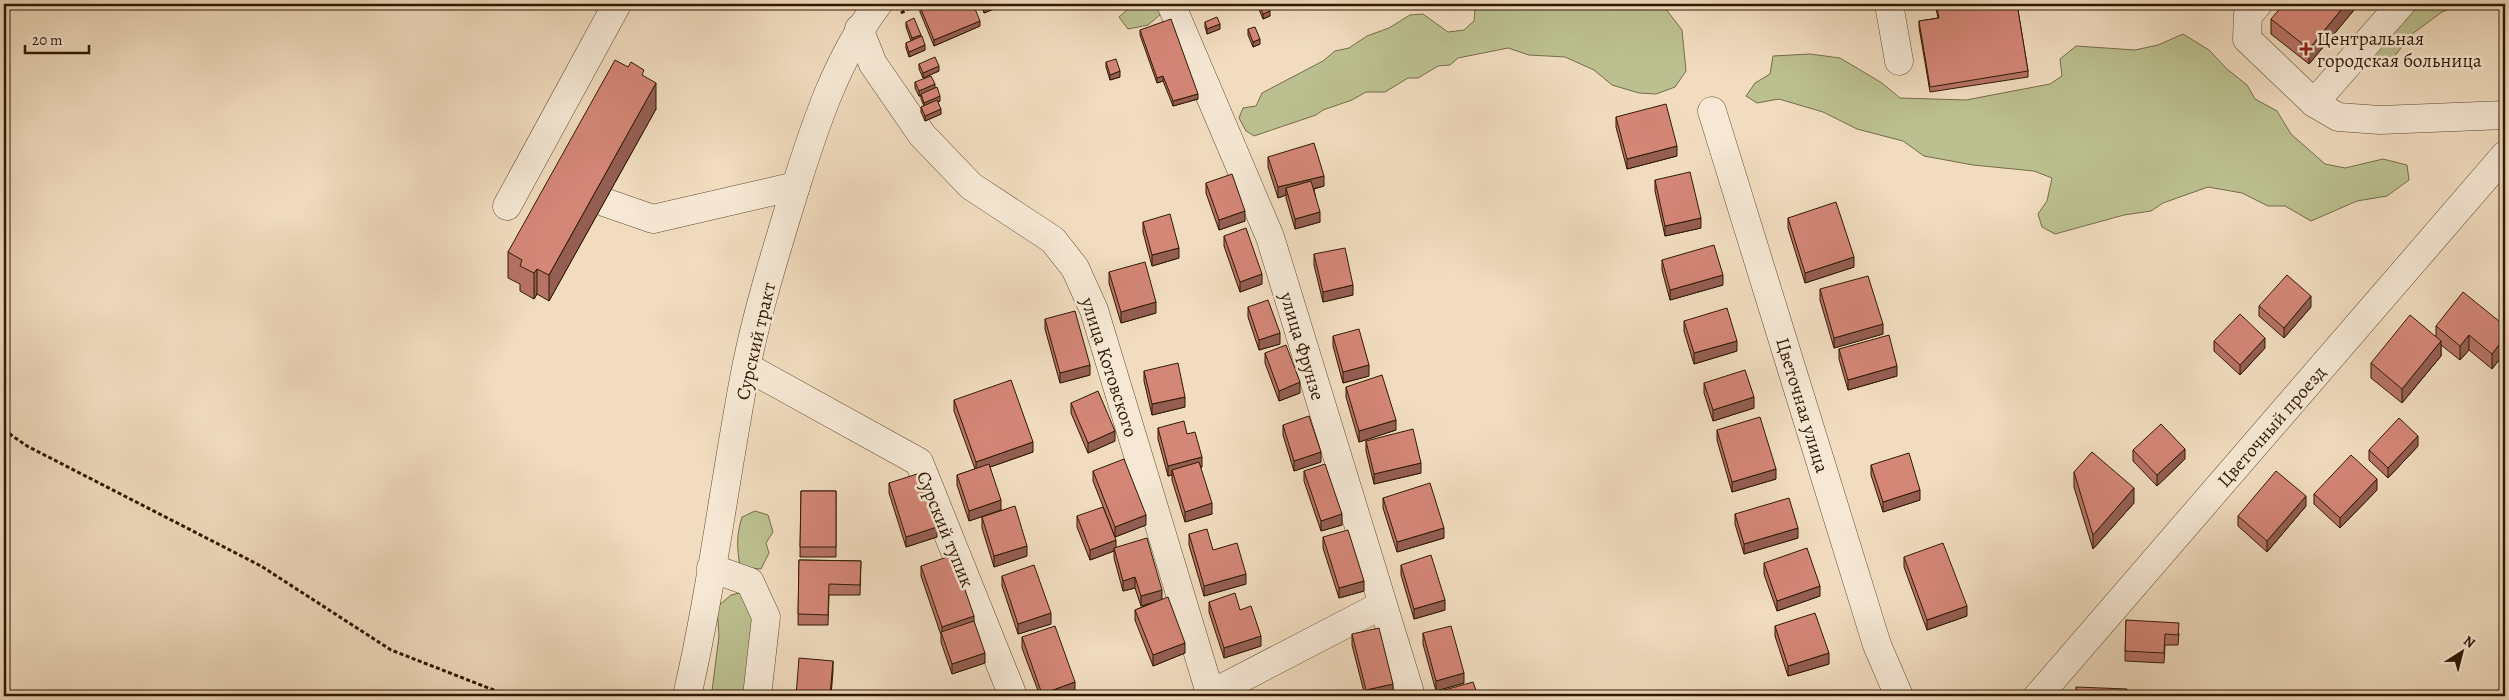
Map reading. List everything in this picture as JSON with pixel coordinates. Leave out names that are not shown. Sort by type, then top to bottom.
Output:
[{"type":"street","points":[[507,206],[617,4]]},
{"type":"street","name":"Сурский тракт","points":[[688,696],[747,366],[774,256],[807,150],[834,79],[859,29],[878,4]]},
{"type":"street","name":"улица Фрунзе","points":[[1170,4],[1270,237],[1411,696]]},
{"type":"street","points":[[1889,4],[1899,61]]},
{"type":"street","points":[[2258,4],[2248,15],[2247,39],[2314,103],[2338,117],[2380,120],[2505,115]]},
{"type":"street","points":[[2314,103],[2402,4]]},
{"type":"street","name":"улица Котовского","points":[[859,29],[873,64],[922,135],[971,186],[1053,240],[1074,268],[1094,310],[1209,696]]},
{"type":"street","name":"Цветочная улица","points":[[1712,112],[1877,645],[1899,696]]},
{"type":"street","name":"Цветочный проезд","points":[[2038,696],[2505,155]]},
{"type":"street","points":[[604,202],[653,219],[796,186]]},
{"type":"street","name":"Сурский тупик","points":[[747,366],[919,462],[1013,696]]},
{"type":"street","points":[[711,568],[750,582],[766,617],[757,696]]},
{"type":"street","points":[[1209,696],[1382,605]]},
{"type":"path","points":[[4,430],[27,446],[261,566],[391,650],[508,696]]},
{"type":"green space","points":[[1134,4],[1155,4],[1161,14],[1148,25],[1128,29],[1119,17]]},
{"type":"green space","points":[[1483,4],[1662,4],[1682,30],[1686,71],[1675,87],[1656,94],[1639,93],[1612,85],[1594,70],[1565,57],[1529,55],[1508,48],[1458,58],[1450,65],[1438,66],[1418,78],[1408,78],[1385,92],[1366,92],[1352,100],[1323,110],[1316,115],[1254,136],[1246,131],[1239,118],[1243,108],[1256,106],[1262,93],[1323,61],[1335,51],[1349,48],[1367,36],[1389,28],[1410,15],[1423,14],[1448,32],[1464,30],[1474,21],[1475,8]]},
{"type":"green space","points":[[2416,4],[2461,4],[2442,12],[2412,34],[2389,63],[2366,61],[2383,46]]},
{"type":"green space","points":[[2183,34],[2209,50],[2227,69],[2247,85],[2255,99],[2277,111],[2291,134],[2325,164],[2345,168],[2383,159],[2407,165],[2409,180],[2387,196],[2357,201],[2311,221],[2285,206],[2268,206],[2242,193],[2208,187],[2163,203],[2151,211],[2124,215],[2055,234],[2042,227],[2038,214],[2047,201],[2052,178],[2034,171],[1973,165],[1924,156],[1903,141],[1857,129],[1823,112],[1779,99],[1757,103],[1746,96],[1755,83],[1770,74],[1773,56],[1810,54],[1840,58],[1882,83],[1900,98],[1966,100],[2050,84],[2062,76],[2060,59],[2076,46],[2135,50],[2158,45]]},
{"type":"green space","points":[[755,511],[768,515],[773,532],[766,543],[769,553],[761,569],[740,567],[738,554],[738,536],[742,517]]},
{"type":"green space","points":[[744,592],[750,603],[757,664],[740,696],[716,696],[712,691],[719,636],[717,607],[731,595]]},
{"type":"building","points":[[927,4],[973,4],[980,21],[934,40],[920,7]]},
{"type":"building","points":[[983,4],[994,4],[984,8]]},
{"type":"building","points":[[1259,4],[1267,4],[1270,11],[1263,14]]},
{"type":"building","points":[[1936,4],[2017,4],[2028,71],[1930,87],[1919,21],[1939,18]]},
{"type":"building","points":[[2284,4],[2346,4],[2309,49],[2271,19]]},
{"type":"building","points":[[1217,17],[1220,24],[1207,29],[1205,22]]},
{"type":"building","points":[[914,18],[921,35],[912,38],[906,22]]},
{"type":"building","points":[[1171,19],[1198,94],[1173,101],[1163,76],[1157,78],[1140,30]]},
{"type":"building","points":[[1255,27],[1260,39],[1253,42],[1248,29]]},
{"type":"building","points":[[922,36],[925,45],[909,52],[906,43]]},
{"type":"building","points":[[935,57],[939,66],[923,73],[919,64]]},
{"type":"building","points":[[1116,59],[1120,71],[1110,75],[1106,62]]},
{"type":"building","points":[[615,60],[628,67],[631,62],[644,70],[642,75],[656,83],[549,275],[537,269],[534,273],[520,266],[522,260],[508,252]]},
{"type":"building","points":[[931,76],[935,84],[919,91],[915,82]]},
{"type":"building","points":[[937,87],[940,96],[924,103],[921,94]]},
{"type":"building","points":[[937,100],[941,109],[925,116],[921,107]]},
{"type":"building","points":[[1666,104],[1677,146],[1627,159],[1616,117]]},
{"type":"building","points":[[1314,143],[1324,176],[1278,187],[1268,157]]},
{"type":"building","points":[[1690,172],[1701,218],[1665,226],[1655,180]]},
{"type":"building","points":[[1232,174],[1245,211],[1219,220],[1206,183]]},
{"type":"building","points":[[1311,181],[1320,212],[1295,219],[1286,188]]},
{"type":"building","points":[[1836,202],[1854,257],[1805,273],[1788,218]]},
{"type":"building","points":[[1170,214],[1179,248],[1152,255],[1143,222]]},
{"type":"building","points":[[1246,228],[1262,274],[1240,282],[1224,236]]},
{"type":"building","points":[[1714,245],[1723,275],[1670,290],[1662,260]]},
{"type":"building","points":[[1345,248],[1353,285],[1323,292],[1314,254]]},
{"type":"building","points":[[1145,262],[1156,302],[1121,312],[1109,272]]},
{"type":"building","points":[[2287,275],[2311,296],[2284,328],[2259,306]]},
{"type":"building","points":[[1868,276],[1883,324],[1834,338],[1820,289]]},
{"type":"building","points":[[2463,292],[2505,326],[2505,337],[2492,354],[2469,335],[2460,346],[2436,326]]},
{"type":"building","points":[[1268,300],[1280,333],[1259,340],[1248,307]]},
{"type":"building","points":[[1727,308],[1737,341],[1694,353],[1684,321]]},
{"type":"building","points":[[1075,311],[1090,365],[1060,373],[1045,319]]},
{"type":"building","points":[[2240,314],[2265,338],[2240,365],[2214,341]]},
{"type":"building","points":[[2410,315],[2441,341],[2402,389],[2371,363]]},
{"type":"building","points":[[1359,329],[1369,365],[1343,372],[1333,336]]},
{"type":"building","points":[[1889,335],[1897,366],[1848,380],[1839,349]]},
{"type":"building","points":[[1286,345],[1300,382],[1279,391],[1265,353]]},
{"type":"building","points":[[1178,363],[1185,397],[1152,404],[1144,371]]},
{"type":"building","points":[[1745,370],[1754,397],[1713,410],[1704,383]]},
{"type":"building","points":[[1382,375],[1396,420],[1359,431],[1346,387]]},
{"type":"building","points":[[1011,380],[1033,442],[976,462],[954,400]]},
{"type":"building","points":[[1098,391],[1115,431],[1088,443],[1071,403]]},
{"type":"building","points":[[1309,416],[1321,452],[1294,461],[1283,425]]},
{"type":"building","points":[[1760,417],[1776,469],[1732,482],[1717,430]]},
{"type":"building","points":[[2399,418],[2418,436],[2388,468],[2369,450]]},
{"type":"building","points":[[1184,421],[1187,434],[1195,432],[1202,457],[1168,466],[1158,428]]},
{"type":"building","points":[[2161,424],[2185,449],[2157,475],[2133,450]]},
{"type":"building","points":[[1413,429],[1421,463],[1374,474],[1366,441]]},
{"type":"building","points":[[2092,452],[2134,488],[2093,535],[2074,472]]},
{"type":"building","points":[[1909,453],[1920,490],[1883,502],[1871,465]]},
{"type":"building","points":[[2351,455],[2377,479],[2340,518],[2314,494]]},
{"type":"building","points":[[1124,459],[1146,515],[1115,527],[1093,471]]},
{"type":"building","points":[[1199,462],[1212,503],[1185,512],[1172,470]]},
{"type":"building","points":[[989,464],[1001,500],[969,511],[957,475]]},
{"type":"building","points":[[1325,464],[1342,514],[1321,521],[1304,471]]},
{"type":"building","points":[[2276,471],[2306,496],[2267,541],[2238,516]]},
{"type":"building","points":[[920,473],[937,527],[906,537],[889,483]]},
{"type":"building","points":[[1430,483],[1444,528],[1397,542],[1383,498]]},
{"type":"building","points":[[801,491],[836,491],[836,547],[800,547]]},
{"type":"building","points":[[1789,498],[1798,528],[1744,544],[1735,514]]},
{"type":"building","points":[[1015,506],[1027,546],[994,556],[982,517]]},
{"type":"building","points":[[1103,507],[1116,540],[1090,550],[1077,516]]},
{"type":"building","points":[[1207,529],[1213,550],[1237,543],[1246,574],[1204,586],[1189,534]]},
{"type":"building","points":[[1348,530],[1364,581],[1339,588],[1323,537]]},
{"type":"building","points":[[1147,538],[1162,590],[1141,596],[1135,577],[1123,581],[1114,548]]},
{"type":"building","points":[[1943,543],[1967,606],[1927,620],[1904,557]]},
{"type":"building","points":[[1807,548],[1820,586],[1777,601],[1764,563]]},
{"type":"building","points":[[953,555],[974,616],[942,627],[921,566]]},
{"type":"building","points":[[1431,555],[1445,600],[1414,609],[1401,565]]},
{"type":"building","points":[[799,560],[861,561],[860,585],[829,584],[828,615],[798,614]]},
{"type":"building","points":[[1034,565],[1051,613],[1018,624],[1002,576]]},
{"type":"building","points":[[1235,593],[1240,610],[1251,606],[1261,636],[1224,648],[1209,602]]},
{"type":"building","points":[[1168,597],[1185,643],[1153,655],[1135,610]]},
{"type":"building","points":[[1815,613],[1829,653],[1788,666],[1775,626]]},
{"type":"building","points":[[2126,620],[2179,623],[2178,635],[2165,634],[2164,653],[2125,651]]},
{"type":"building","points":[[974,621],[985,653],[952,664],[941,632]]},
{"type":"building","points":[[1055,626],[1075,682],[1042,694],[1022,637]]},
{"type":"building","points":[[1451,626],[1464,673],[1436,681],[1423,633]]},
{"type":"building","points":[[1379,628],[1393,684],[1366,690],[1352,634]]},
{"type":"building","points":[[799,658],[833,661],[830,696],[796,696]]},
{"type":"building","points":[[1473,682],[1478,696],[1443,696],[1441,691]]},
{"type":"building","points":[[2076,687],[2127,689],[2127,696],[2076,696]]},
{"type":"building","points":[[1397,692],[1399,696],[1382,696]]},
{"type":"place","name":"Центральная городская больница","points":[[2306,49]]}]
